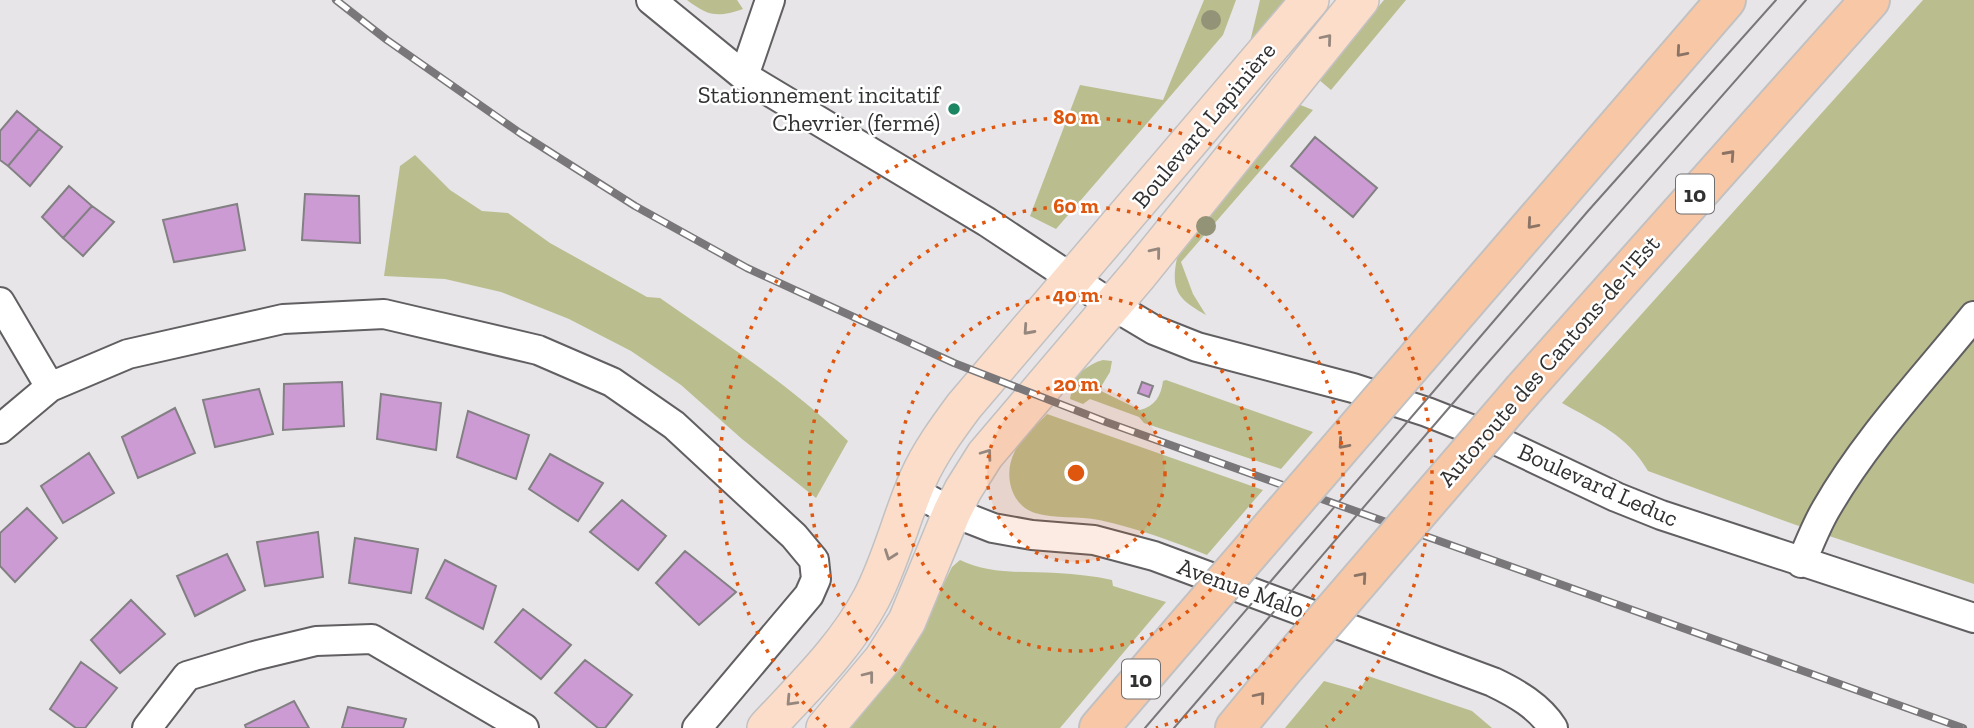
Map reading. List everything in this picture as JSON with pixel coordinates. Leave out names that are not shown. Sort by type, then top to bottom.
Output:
[{"type":"highway","name":"10","points":[[1099,728],[1726,0]]},
{"type":"highway","name":"Autoroute des Cantons-de-l'Est","points":[[1235,728],[1522,390],[1870,0]]},
{"type":"main road","name":"Boulevard Lapinière","points":[[766,728],[830,657],[864,612],[888,560],[928,458],[959,414],[1004,357],[1310,0]]},
{"type":"main road","name":"Boulevard Lapinière","points":[[825,728],[883,659],[907,621],[952,512],[991,447],[1112,305],[1360,0]]},
{"type":"street","name":"Boulevard Leduc","points":[[651,0],[744,76],[988,222],[1154,330],[1183,342],[1353,388],[1427,412],[1483,434],[1634,505],[1801,563],[1974,618]]},
{"type":"street","points":[[744,76],[770,0]]},
{"type":"street","points":[[0,302],[50,387]]},
{"type":"street","points":[[0,429],[50,387],[128,354],[283,319],[384,314],[538,350],[612,382],[674,425],[768,510],[814,560],[816,579],[809,595],[697,728]]},
{"type":"street","points":[[1801,563],[1820,520],[1844,480],[1880,431],[1974,316]]},
{"type":"street","name":"Avenue Malo","points":[[913,491],[973,522],[1008,532],[1094,540],[1154,555],[1493,682],[1525,700],[1542,714],[1553,728]]},
{"type":"street","points":[[146,728],[187,677],[254,656],[316,641],[372,639],[524,728]]},
{"type":"green space","points":[[687,0],[737,0],[743,9],[726,14],[713,14]]},
{"type":"green space","points":[[1204,0],[1236,0],[1223,35],[1056,229],[1030,216],[1080,85],[1163,100]]},
{"type":"green space","points":[[1260,0],[1286,0],[1250,42]]},
{"type":"green space","points":[[1384,0],[1406,0],[1331,90],[1318,79]]},
{"type":"green space","points":[[1923,0],[1974,0],[1974,584],[1796,525],[1648,471],[1621,439],[1562,403]]},
{"type":"green space","points":[[1298,104],[1313,110],[1181,262],[1193,294],[1206,315],[1189,304],[1179,293],[1175,279],[1177,258]]},
{"type":"green space","points":[[415,155],[450,190],[482,211],[508,213],[550,243],[647,297],[660,298],[804,402],[848,441],[816,498],[742,439],[681,385],[631,351],[569,319],[501,292],[445,279],[384,276],[400,166]]},
{"type":"green space","points":[[1103,360],[1112,361],[1110,372],[1099,390],[1140,410],[1156,400],[1163,381],[1166,380],[1313,432],[1281,469],[1144,423],[1139,417],[1090,399],[1083,404],[1070,399],[1071,393],[1065,388],[1087,367]]},
{"type":"green space","points":[[1047,414],[1263,490],[1207,555],[1113,523],[1035,513],[1026,509],[1015,496],[1009,478],[1011,460],[1018,446]]},
{"type":"green space","points":[[960,560],[995,570],[1071,574],[1112,580],[1113,586],[1166,602],[1060,728],[848,728],[893,674],[952,567]]},
{"type":"green space","points":[[1368,676],[1472,711],[1492,728],[1285,728],[1324,681],[1359,691]]},
{"type":"building","points":[[17,111],[39,129],[8,166],[0,160],[0,131]]},
{"type":"building","points":[[39,129],[62,147],[30,186],[8,166]]},
{"type":"building","points":[[1315,137],[1377,188],[1353,217],[1291,166]]},
{"type":"building","points":[[69,186],[92,206],[63,238],[42,217]]},
{"type":"building","points":[[305,194],[359,196],[360,243],[302,240]]},
{"type":"building","points":[[237,204],[245,250],[174,262],[163,220]]},
{"type":"building","points":[[92,206],[114,222],[83,256],[63,238]]},
{"type":"building","points":[[342,382],[344,426],[283,430],[284,384]]},
{"type":"building","points":[[1142,382],[1153,386],[1149,397],[1138,393]]},
{"type":"building","points":[[259,389],[273,434],[215,447],[203,400]]},
{"type":"building","points":[[381,394],[441,403],[436,450],[377,439]]},
{"type":"building","points":[[175,408],[195,453],[138,478],[122,437]]},
{"type":"building","points":[[468,411],[529,435],[516,479],[457,457]]},
{"type":"building","points":[[89,453],[114,493],[63,523],[41,486]]},
{"type":"building","points":[[550,454],[603,483],[578,521],[529,489]]},
{"type":"building","points":[[622,500],[666,536],[638,570],[590,532]]},
{"type":"building","points":[[27,508],[57,538],[15,582],[0,566],[0,533]]},
{"type":"building","points":[[318,532],[323,577],[265,586],[257,542]]},
{"type":"building","points":[[355,538],[418,549],[411,593],[349,583]]},
{"type":"building","points":[[685,551],[736,592],[699,625],[656,583]]},
{"type":"building","points":[[227,554],[245,590],[195,616],[177,576]]},
{"type":"building","points":[[445,560],[496,586],[483,629],[426,598]]},
{"type":"building","points":[[131,600],[165,634],[120,673],[91,640]]},
{"type":"building","points":[[523,609],[571,645],[541,679],[495,642]]},
{"type":"building","points":[[585,660],[632,695],[605,728],[598,728],[555,693]]},
{"type":"building","points":[[81,662],[117,688],[85,728],[76,728],[50,709]]},
{"type":"building","points":[[294,701],[309,728],[246,728],[245,725]]},
{"type":"building","points":[[348,707],[406,719],[403,728],[342,728]]},
{"type":"tram line","points":[[1145,728],[1588,211],[1776,0]]},
{"type":"tram line","points":[[1174,728],[1478,374],[1806,0]]},
{"type":"railway","points":[[336,0],[387,40],[520,133],[635,206],[747,268],[954,363],[1106,422],[1963,728]]},
{"type":"place","name":"Stationnement incitatif Chevrier (fermé)","points":[[954,109]]}]
